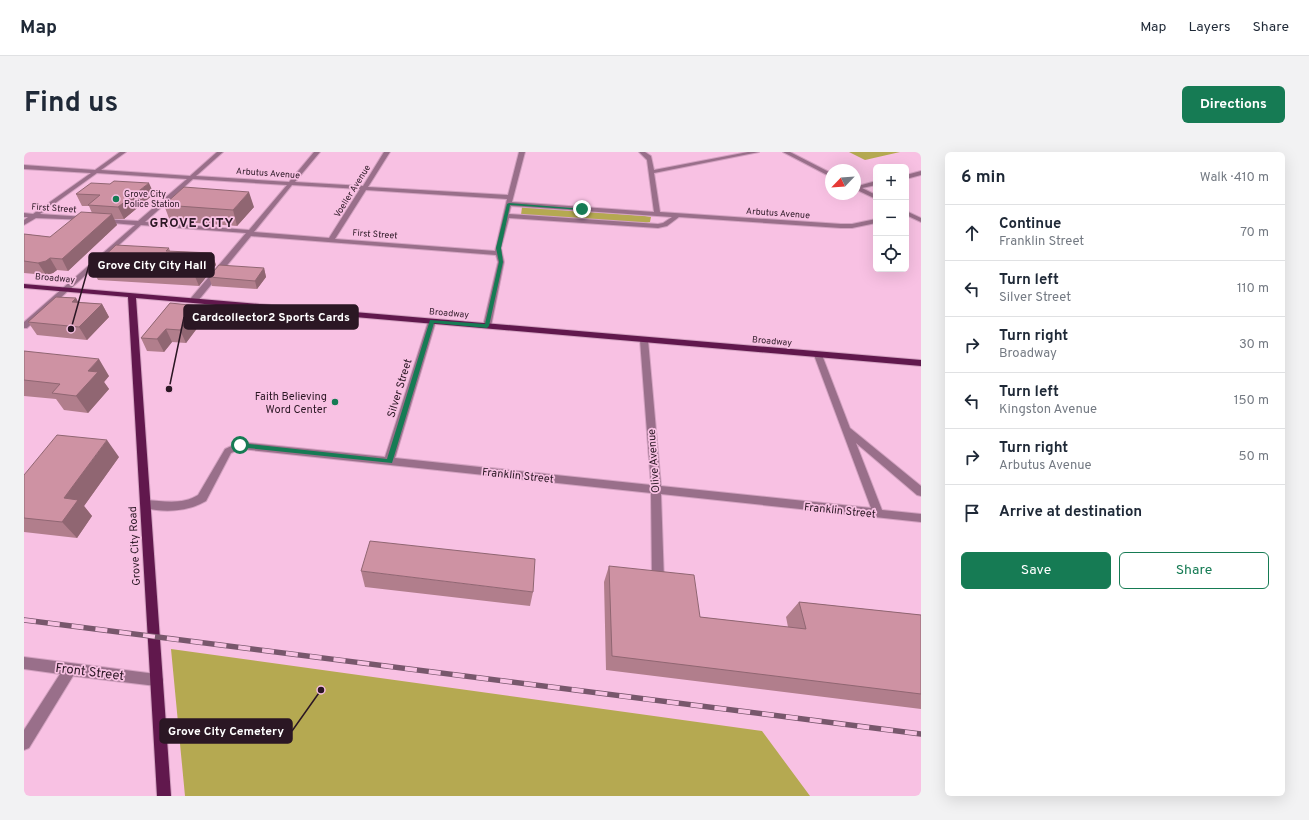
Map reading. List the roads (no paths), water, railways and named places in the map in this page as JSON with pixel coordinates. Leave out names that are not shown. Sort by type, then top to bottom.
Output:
[{"type":"main road","name":"Broadway","points":[[24,286],[921,363]]},
{"type":"main road","name":"Grove City Road","points":[[132,295],[164,796]]},
{"type":"street","points":[[24,223],[123,152]]},
{"type":"street","points":[[24,326],[220,152]]},
{"type":"street","points":[[194,300],[317,152]]},
{"type":"street","name":"Voeller Avenue","points":[[332,240],[387,152]]},
{"type":"street","points":[[487,326],[502,258],[498,248],[522,152]]},
{"type":"street","points":[[642,152],[649,157],[657,214]]},
{"type":"street","points":[[652,172],[756,152]]},
{"type":"street","points":[[786,152],[825,172]]},
{"type":"street","name":"Arbutus Avenue","points":[[24,167],[365,188],[657,214],[841,226],[856,226],[873,222]]},
{"type":"street","points":[[909,176],[921,173]]},
{"type":"street","points":[[861,186],[873,184]]},
{"type":"street","points":[[861,190],[873,196]]},
{"type":"street","points":[[909,214],[921,220]]},
{"type":"street","name":"First Street","points":[[24,215],[499,252]]},
{"type":"street","points":[[506,216],[658,226],[665,225],[678,215]]},
{"type":"street","name":"Silver Street","points":[[390,462],[432,321]]},
{"type":"street","name":"Olive Avenue","points":[[644,340],[656,489],[658,582]]},
{"type":"street","points":[[818,354],[878,514]]},
{"type":"street","points":[[848,431],[921,492]]},
{"type":"street","name":"Franklin Street","points":[[146,504],[184,505],[197,502],[202,498],[228,451],[240,445],[921,518]]},
{"type":"street","name":"Front Street","points":[[24,663],[156,680]]},
{"type":"street","points":[[24,743],[70,669]]},
{"type":"railway","points":[[24,620],[921,734]]},
{"type":"place","name":"Grove City Police Station","points":[[116,199]]},
{"type":"place","name":"Grove City City Hall","points":[[71,329]]},
{"type":"place","name":"Cardcollector2 Sports Cards","points":[[169,389]]},
{"type":"place","name":"Faith Believing Word Center","points":[[335,402]]},
{"type":"place","name":"Grove City Cemetery","points":[[321,690]]},
{"type":"district","name":"GROVE CITY","points":[[192,222]]}]
